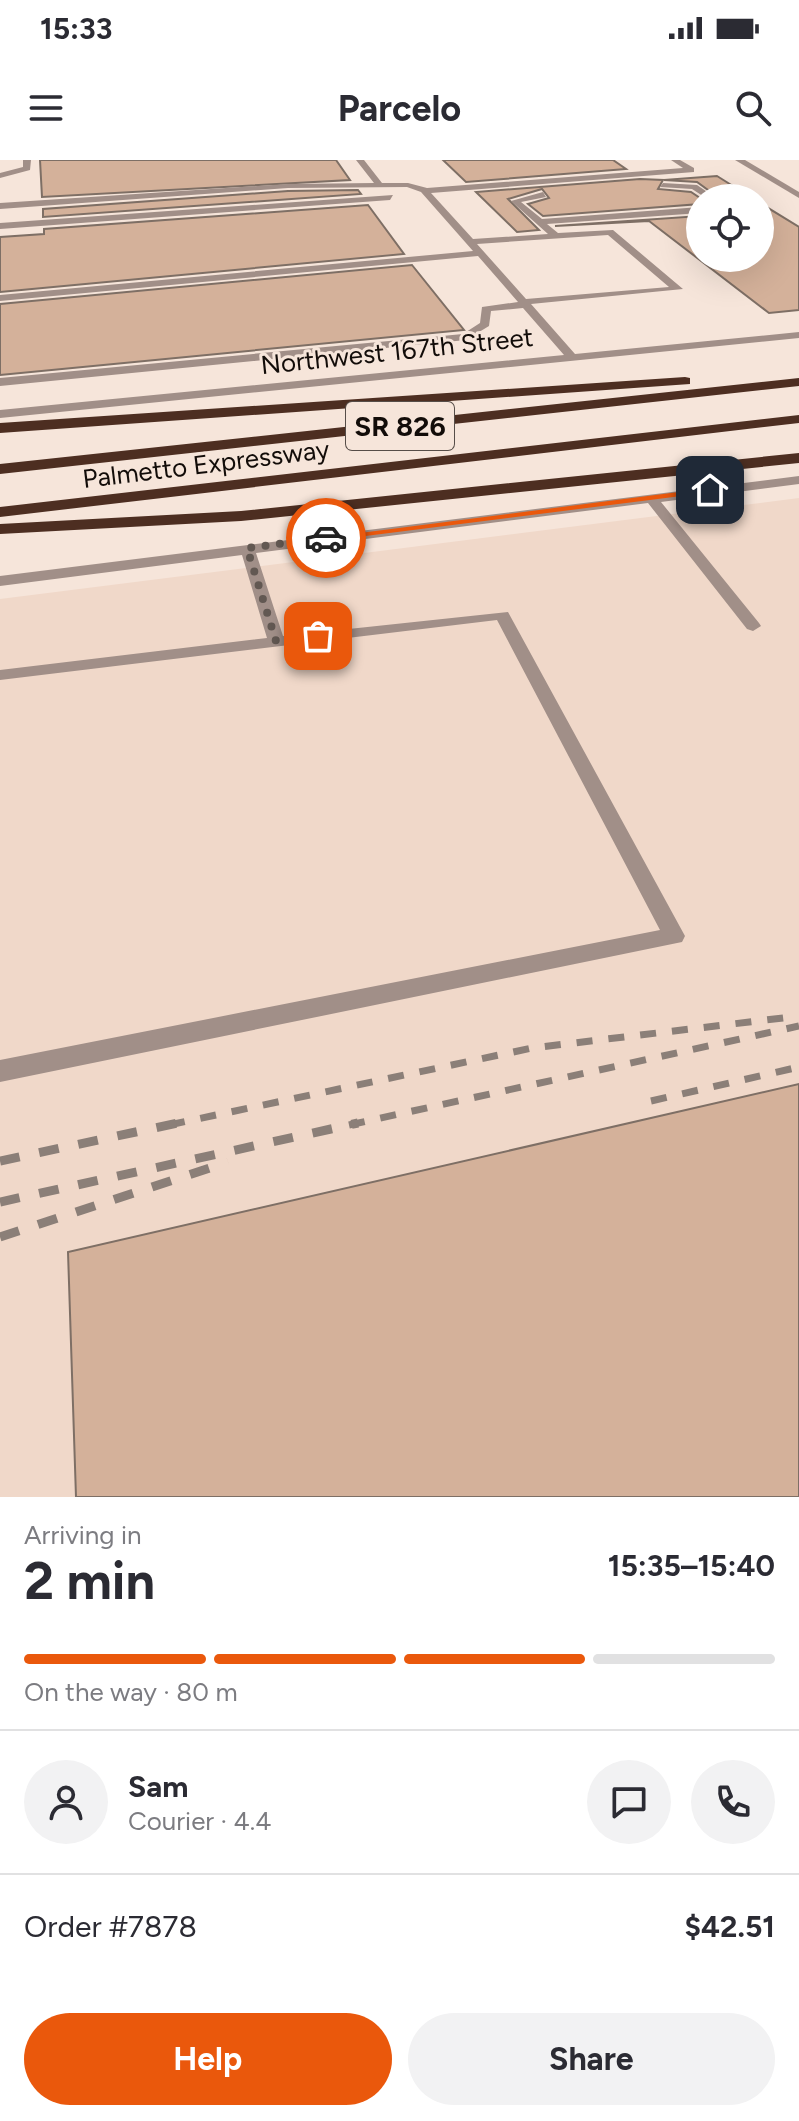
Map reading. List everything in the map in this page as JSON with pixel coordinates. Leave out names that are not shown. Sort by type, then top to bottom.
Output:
[{"type":"highway","points":[[0,428],[629,383],[799,380]]},
{"type":"highway","name":"Palmetto Expressway","points":[[0,469],[799,380]]},
{"type":"highway","name":"Palmetto Expressway","points":[[0,512],[799,419]]},
{"type":"highway","points":[[0,529],[241,516],[799,458]]},
{"type":"street","points":[[0,176],[27,168],[27,160]]},
{"type":"street","points":[[360,160],[378,183]]},
{"type":"street","points":[[0,206],[378,183],[408,185],[426,191],[691,170],[675,160]]},
{"type":"street","points":[[739,160],[799,195]]},
{"type":"street","points":[[777,182],[799,180]]},
{"type":"street","points":[[657,186],[686,187]]},
{"type":"street","points":[[290,189],[298,204]]},
{"type":"street","points":[[0,214],[290,189]]},
{"type":"street","points":[[426,191],[572,357]]},
{"type":"street","points":[[555,194],[516,199],[517,205],[556,236]]},
{"type":"street","points":[[0,226],[390,197]]},
{"type":"street","points":[[539,222],[686,211]]},
{"type":"street","points":[[0,382],[466,337],[485,324],[486,309],[678,289],[610,232],[472,242]]},
{"type":"street","points":[[0,298],[482,253]]},
{"type":"street","name":"Northwest 167th Street","points":[[0,414],[799,335]]},
{"type":"street","points":[[0,581],[799,480]]},
{"type":"street","points":[[651,498],[753,626]]},
{"type":"street","points":[[247,548],[276,641]]},
{"type":"street","points":[[0,675],[502,615],[674,936],[0,1071]]},
{"type":"shaded area","points":[[799,498],[799,1497],[0,1497],[0,599]]},
{"type":"building","points":[[40,160],[336,160],[350,180],[42,197]]},
{"type":"building","points":[[443,160],[613,160],[626,169],[466,182]]},
{"type":"building","points":[[717,176],[730,184],[700,184],[664,180]]},
{"type":"building","points":[[640,179],[663,180],[658,189],[686,192],[686,205],[543,216],[528,204],[549,198],[542,189],[508,199],[539,230],[517,232],[476,192]]},
{"type":"building","points":[[358,190],[361,194],[43,217],[43,209],[288,191]]},
{"type":"building","points":[[368,205],[404,254],[0,292],[0,237],[44,234],[44,229]]},
{"type":"building","points":[[774,212],[799,227],[799,310],[769,313],[716,272],[774,272]]},
{"type":"building","points":[[686,217],[686,249],[649,221],[555,226]]},
{"type":"building","points":[[412,265],[464,330],[0,375],[0,304]]},
{"type":"building","points":[[799,1084],[799,1497],[76,1497],[68,1252]]},
{"type":"railway","points":[[169,1125],[532,1048],[799,1016]]},
{"type":"railway","points":[[349,1125],[799,1026]]},
{"type":"railway","points":[[651,1101],[799,1067]]},
{"type":"railway","points":[[0,1161],[178,1123]]},
{"type":"railway","points":[[0,1202],[358,1123]]},
{"type":"railway","points":[[0,1237],[228,1162]]},
{"type":"way so far","points":[[318,636],[276,641],[247,548],[326,538]]},
{"type":"route","points":[[326,538],[710,490]]}]
